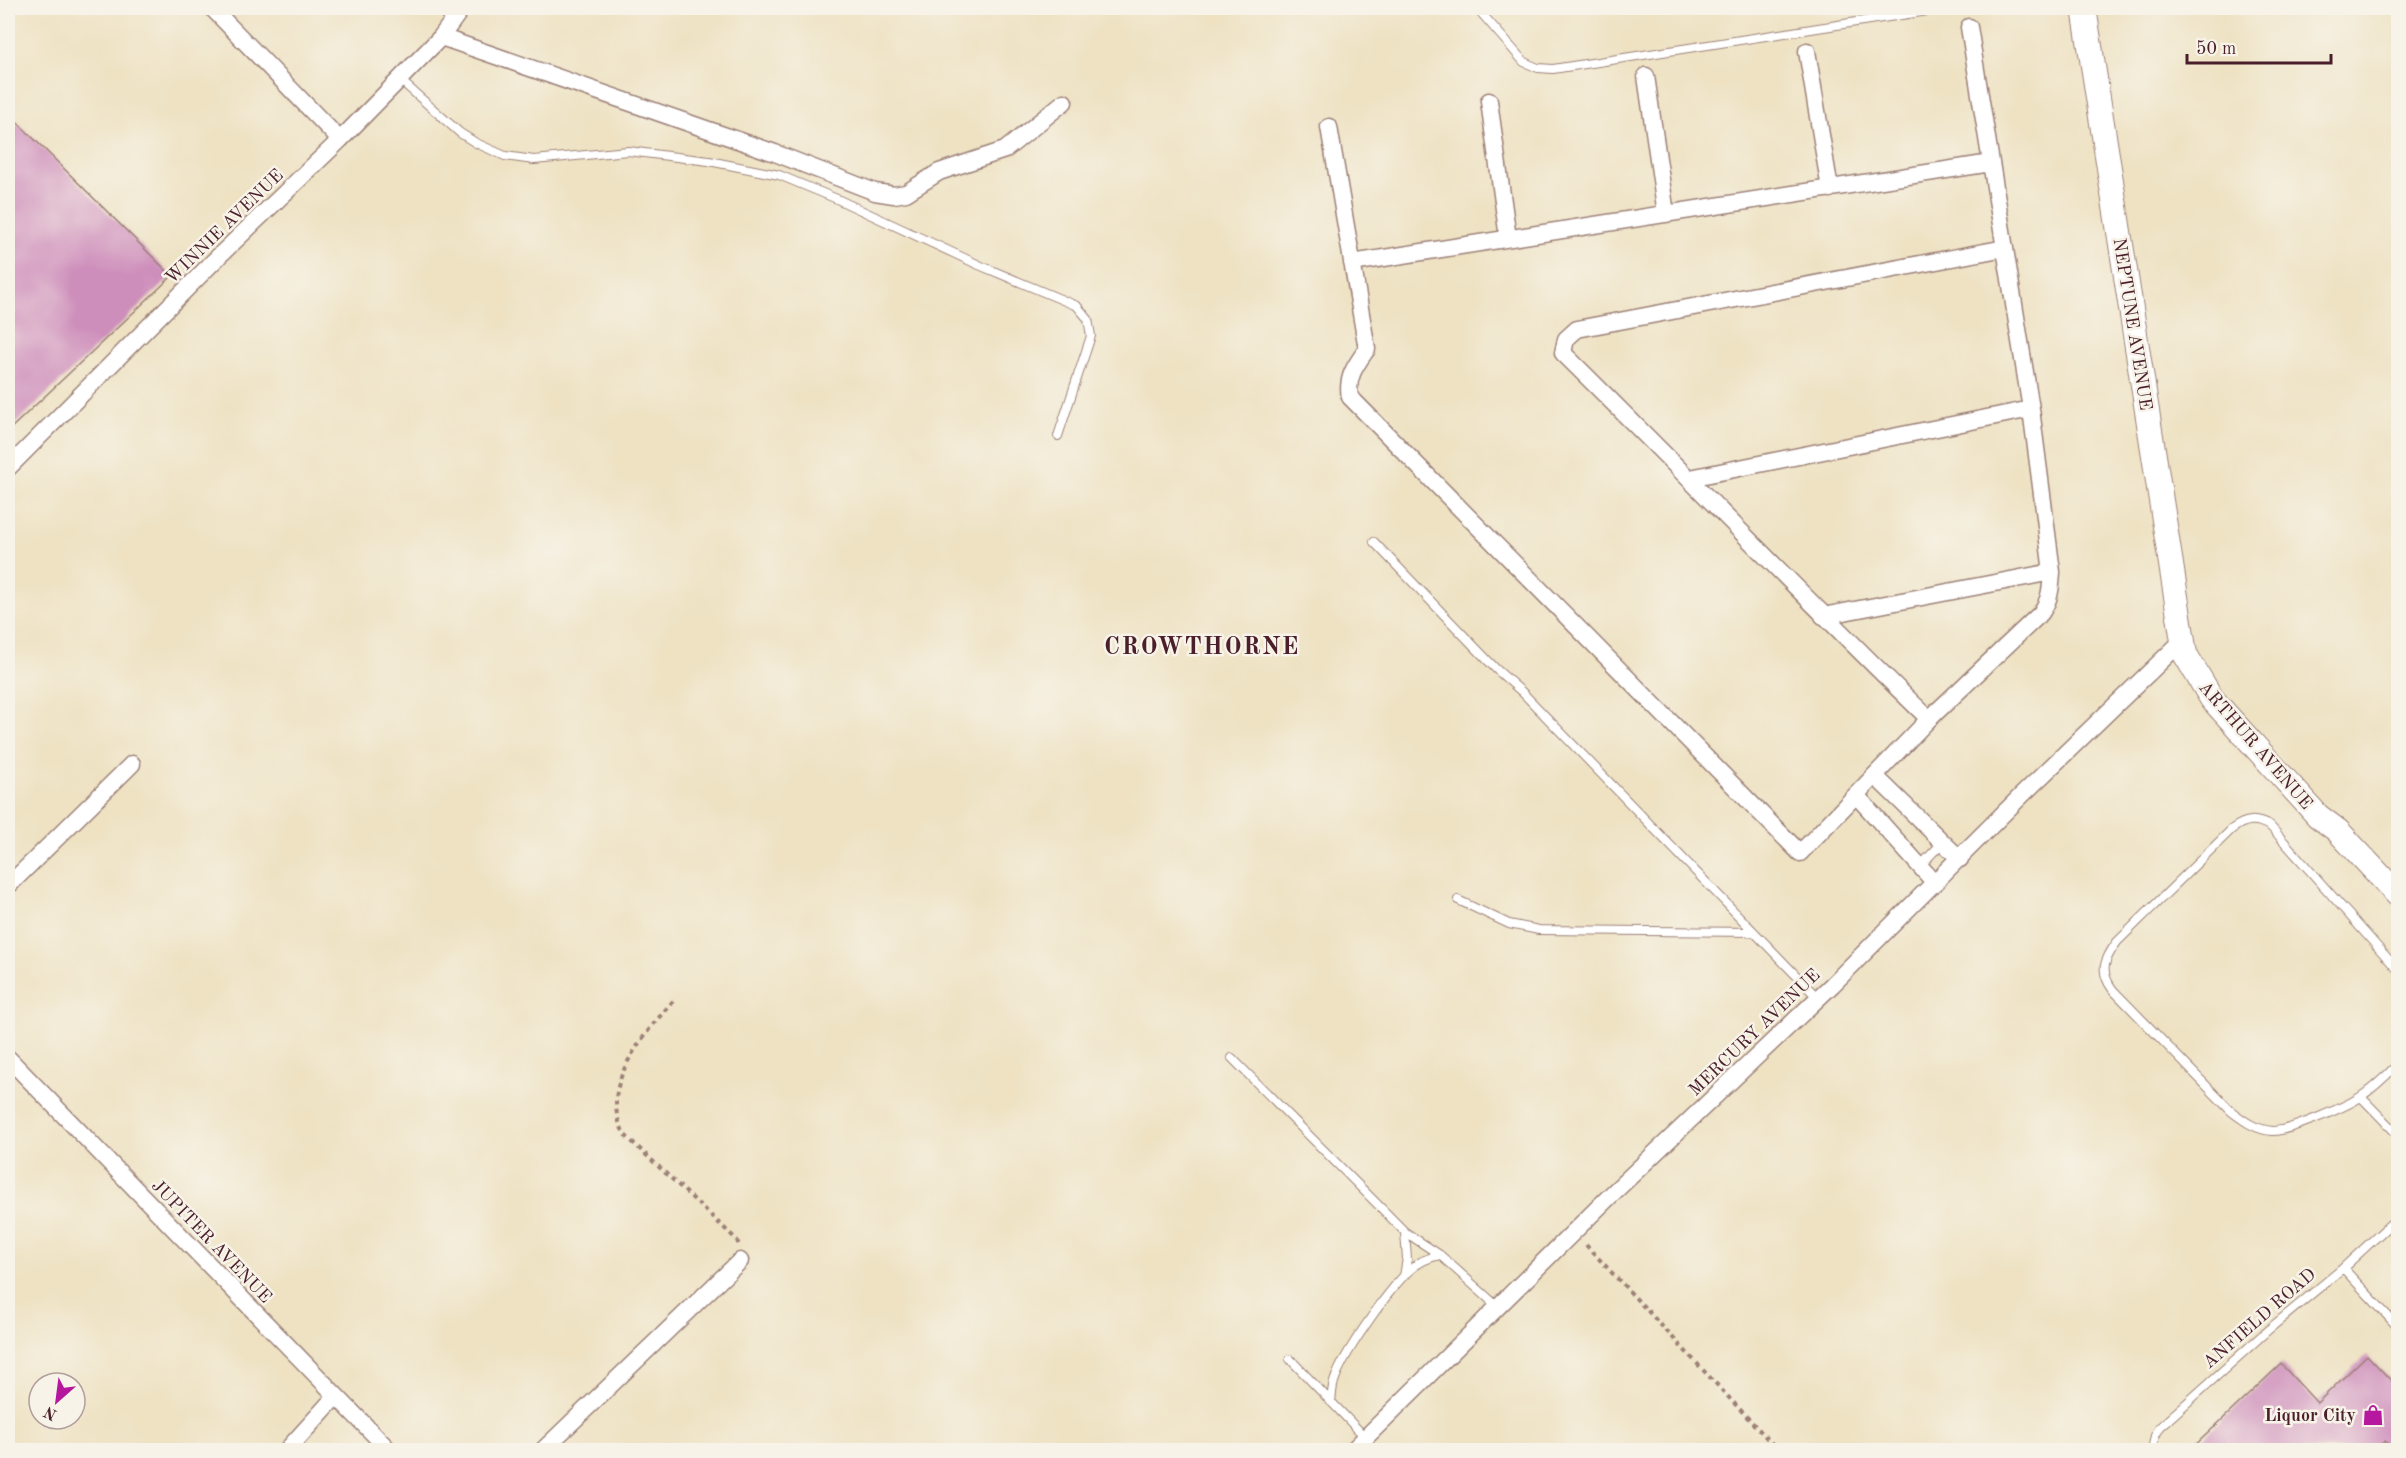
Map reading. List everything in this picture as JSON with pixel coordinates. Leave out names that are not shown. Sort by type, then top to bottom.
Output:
[{"type":"main road","name":"NEPTUNE AVENUE","points":[[2084,8],[2182,641]]},
{"type":"main road","name":"ARTHUR AVENUE","points":[[2182,641],[2185,654],[2212,699],[2318,816],[2338,831],[2398,895]]},
{"type":"main road","name":"ARTHUR AVENUE","points":[[2318,816],[2325,831],[2398,914]]},
{"type":"street","points":[[212,8],[340,141]]},
{"type":"street","name":"WINNIE AVENUE","points":[[8,468],[219,256],[340,141],[441,37],[462,8]]},
{"type":"street","points":[[1329,127],[1367,349],[1353,370],[1348,385],[1350,397],[1800,853],[1929,719],[2041,613],[2048,603],[2051,590],[2052,572],[2031,409],[1969,27]]},
{"type":"street","points":[[441,37],[775,153],[876,192],[894,195],[906,193],[939,172],[1005,150],[1064,102]]},
{"type":"street","points":[[1807,51],[1830,189]]},
{"type":"street","points":[[1646,76],[1666,214]]},
{"type":"street","points":[[1490,101],[1508,238]]},
{"type":"street","points":[[1352,263],[1991,164]]},
{"type":"street","points":[[1929,719],[1823,616],[1690,478],[1563,353],[1566,339],[1577,329],[2005,248]]},
{"type":"street","points":[[1690,478],[2031,409]]},
{"type":"street","points":[[1823,616],[2052,572]]},
{"type":"street","name":"MERCURY AVENUE","points":[[1353,1450],[1614,1192],[1935,884],[2022,795],[2182,641]]},
{"type":"street","points":[[8,885],[132,764]]},
{"type":"street","points":[[1875,776],[1960,859]]},
{"type":"street","points":[[1856,795],[1935,884]]},
{"type":"street","name":"JUPITER AVENUE","points":[[8,1059],[389,1450]]},
{"type":"street","points":[[543,1450],[740,1261]]},
{"type":"street","points":[[287,1450],[336,1396]]},
{"type":"lane","points":[[1477,8],[1524,62],[1538,68],[1553,69],[1947,8]]},
{"type":"lane","points":[[399,79],[460,133],[506,156],[534,160],[628,152],[709,161],[778,175],[1077,306],[1088,320],[1091,336],[1058,436]]},
{"type":"lane","points":[[1374,542],[1817,998]]},
{"type":"lane","points":[[2398,970],[2271,827],[2252,820],[2242,822],[2232,829],[2116,942],[2104,963],[2103,970],[2112,990],[2231,1111],[2246,1123],[2260,1129],[2284,1130],[2361,1097],[2398,1064]]},
{"type":"lane","points":[[1920,866],[1943,842]]},
{"type":"lane","points":[[1458,900],[1509,924],[1539,930],[1754,932]]},
{"type":"lane","points":[[1232,1058],[1405,1232],[1440,1255],[1498,1306]]},
{"type":"lane","points":[[2361,1097],[2398,1135]]},
{"type":"lane","name":"ANFIELD ROAD","points":[[2152,1450],[2160,1427],[2268,1330],[2343,1268],[2398,1216]]},
{"type":"lane","points":[[1403,1277],[1407,1259],[1405,1232]]},
{"type":"lane","points":[[1331,1402],[1334,1381],[1347,1354],[1391,1291],[1412,1268],[1428,1258],[1440,1255]]},
{"type":"lane","points":[[2343,1268],[2398,1327]]},
{"type":"lane","points":[[1290,1359],[1366,1438]]},
{"type":"path","points":[[674,1001],[649,1030],[623,1072],[615,1108],[619,1125],[626,1137],[737,1240],[740,1261]]},
{"type":"path","points":[[1575,1233],[1778,1450]]},
{"type":"building","points":[[8,113],[172,276],[8,431]]},
{"type":"building","points":[[2367,1355],[2398,1388],[2398,1450],[2394,1450],[2385,1441],[2375,1450],[2190,1450],[2281,1364],[2317,1403]]},
{"type":"place","name":"Liquor City","points":[[2373,1415]]},
{"type":"district","name":"CROWTHORNE","points":[[1202,646]]}]
